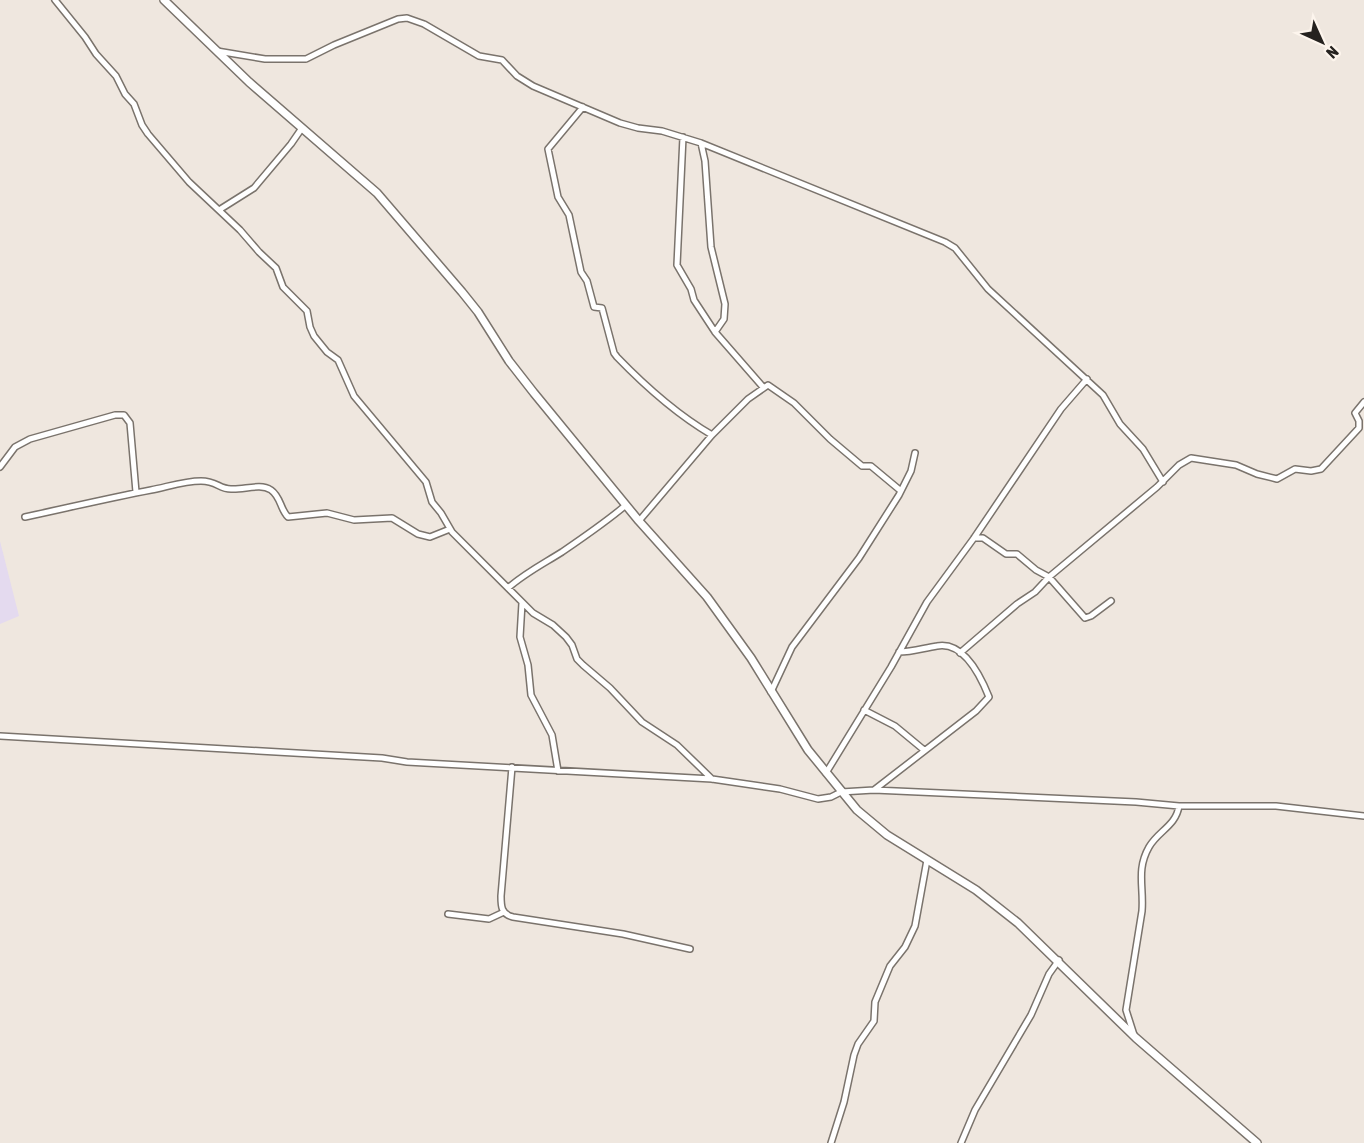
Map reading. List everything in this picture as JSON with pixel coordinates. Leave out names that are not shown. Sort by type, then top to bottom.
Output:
[{"type":"street","points":[[55,0],[96,54],[116,76],[125,94],[136,107],[144,129],[189,182],[276,268],[283,288],[307,311],[314,336],[327,352],[338,360],[354,396],[426,482],[432,502],[450,529],[522,603],[566,637],[577,659],[606,684],[642,722],[677,745],[712,779]]},
{"type":"street","points":[[164,0],[216,51],[377,193],[473,306],[509,361],[639,521],[707,597],[751,658],[798,735],[857,810],[877,828],[998,906],[1059,960],[1134,1035],[1257,1143]]},
{"type":"street","points":[[216,51],[265,59],[306,59],[334,45],[402,18],[424,24],[479,56],[502,60],[517,76],[533,86],[628,126],[662,131],[701,143],[951,245],[988,289],[1103,395],[1120,424],[1143,449],[1162,482]]},
{"type":"street","points":[[583,107],[548,149],[558,197],[569,214],[581,272],[587,281],[594,307],[595,309],[601,308],[603,311],[612,348],[618,357],[687,420],[712,435]]},
{"type":"street","points":[[219,210],[254,188],[302,128]]},
{"type":"street","points":[[683,137],[677,264],[691,289],[694,300],[715,332],[763,387]]},
{"type":"street","points":[[701,143],[705,161],[711,247],[725,304],[724,319],[715,332]]},
{"type":"street","points":[[826,773],[927,602],[974,538],[1061,408],[1087,380]]},
{"type":"street","points":[[639,521],[712,435],[763,387],[768,385],[774,387],[794,404],[862,466],[871,466],[901,491]]},
{"type":"street","points":[[960,653],[1035,592],[1049,577],[1187,459],[1195,457],[1236,465],[1271,478],[1281,478],[1295,469],[1311,471],[1321,469],[1359,428],[1360,424],[1355,413],[1364,402]]},
{"type":"street","points":[[0,467],[15,447],[30,439],[115,415],[124,415],[130,423],[136,492]]},
{"type":"street","points":[[771,692],[792,647],[859,558],[901,491],[911,471],[915,453]]},
{"type":"street","points":[[25,517],[197,481],[214,482],[227,489],[261,487],[278,497],[288,517],[327,513],[354,520],[392,518],[418,534],[430,537],[450,529]]},
{"type":"street","points":[[508,588],[530,570],[565,550],[626,505]]},
{"type":"street","points":[[974,538],[983,538],[1006,554],[1017,554],[1036,570],[1049,577],[1085,618],[1111,601]]},
{"type":"street","points":[[522,603],[520,638],[528,665],[531,695],[552,735],[558,771]]},
{"type":"street","points":[[874,790],[976,711],[989,697],[980,676],[960,653],[941,645],[899,652]]},
{"type":"street","points":[[864,710],[895,726],[924,750]]},
{"type":"street","points":[[0,736],[712,779],[780,789],[818,799],[842,792],[874,790],[1179,806],[1276,806],[1364,816]]},
{"type":"street","points":[[512,767],[501,896],[501,908],[504,912],[513,917],[623,934],[690,949]]},
{"type":"street","points":[[1134,1035],[1126,1010],[1142,911],[1140,873],[1149,847],[1170,826],[1178,813],[1179,806]]},
{"type":"street","points":[[831,1143],[858,1044],[874,1021],[875,1002],[890,966],[905,947],[915,926],[927,860]]},
{"type":"street","points":[[448,914],[489,919],[504,912]]},
{"type":"street","points":[[961,1143],[975,1110],[1031,1015],[1049,974],[1059,960]]},
{"type":"shaded area","points":[[0,541],[19,616],[0,624]]}]
